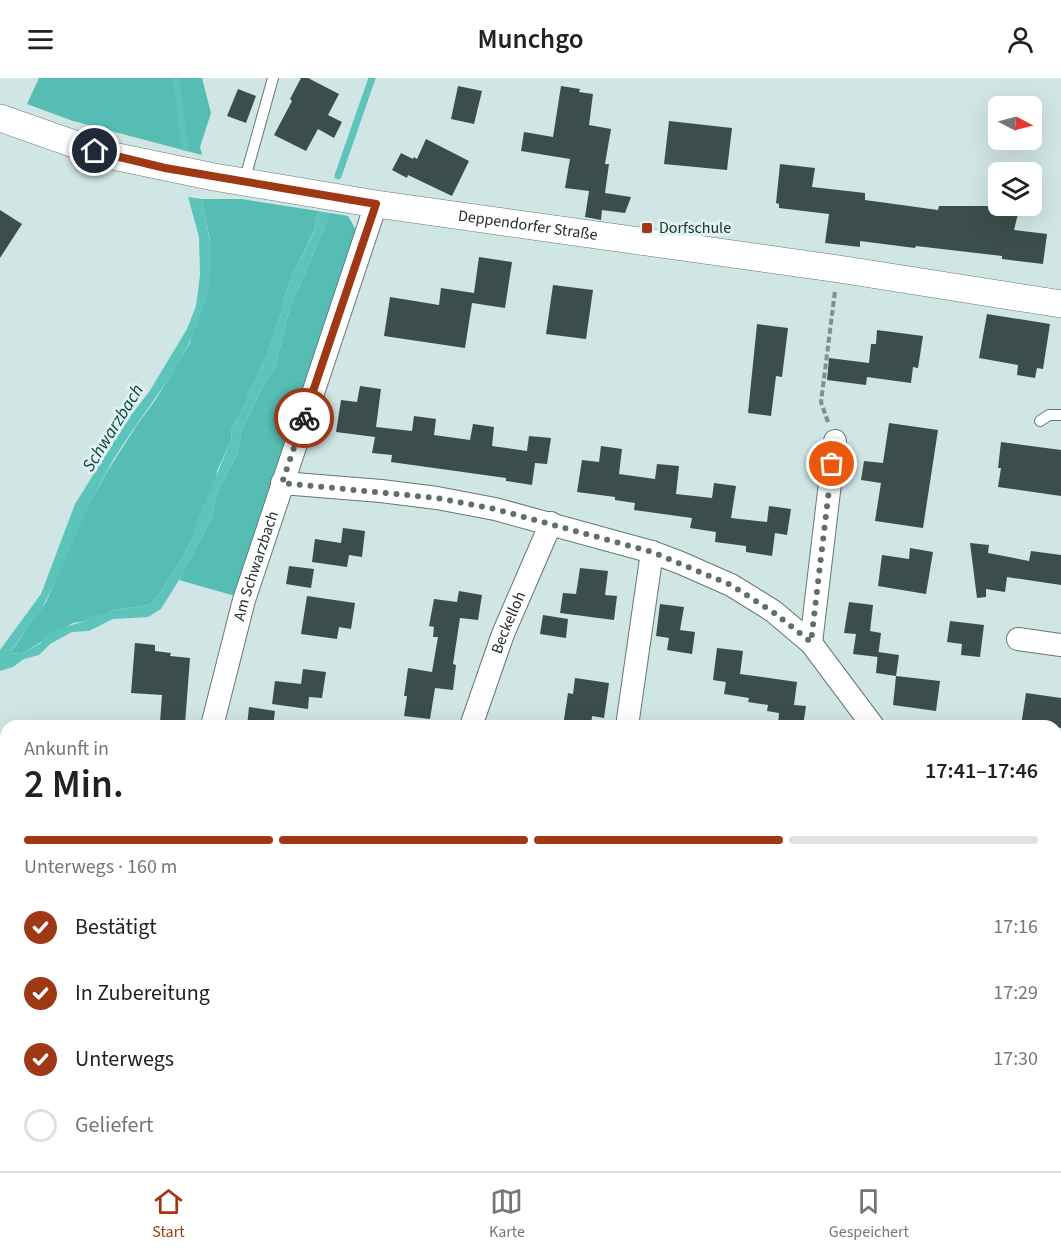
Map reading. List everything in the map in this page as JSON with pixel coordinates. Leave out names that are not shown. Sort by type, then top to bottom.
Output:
[{"type":"street","name":"Deppendorfer Straße","points":[[0,118],[113,156],[244,182],[376,204],[839,269],[1061,304]]},
{"type":"street","name":"Am Schwarzbach","points":[[214,720],[244,600],[376,204]]},
{"type":"street","points":[[811,642],[835,441]]},
{"type":"street","points":[[282,483],[437,498],[551,523],[652,552],[731,585],[773,612],[811,642],[869,720]]},
{"type":"street","name":"Beckelloh","points":[[473,720],[503,634],[551,523]]},
{"type":"street","points":[[628,720],[652,552]]},
{"type":"street","points":[[1018,639],[1061,645]]},
{"type":"lane","points":[[244,182],[273,78]]},
{"type":"lane","points":[[1040,421],[1049,415],[1061,415]]},
{"type":"path","points":[[835,441],[821,402],[839,269]]},
{"type":"shaded area","points":[[39,78],[202,78],[211,113],[200,147],[202,155],[73,121],[27,104]]},
{"type":"shaded area","points":[[188,197],[202,199],[211,249],[207,296],[198,323],[171,374],[107,471],[42,607],[10,653],[21,654],[41,643],[43,637],[55,630],[85,621],[95,615],[104,615],[112,610],[149,605],[160,594],[189,546],[195,525],[231,441],[232,427],[246,404],[246,398],[268,353],[293,274],[314,232],[318,211],[330,213],[291,303],[275,368],[262,388],[242,429],[237,454],[215,497],[213,515],[161,609],[148,617],[113,619],[89,631],[72,632],[50,644],[39,655],[24,659],[13,667],[0,671],[0,650],[41,594],[75,504],[128,419],[149,392],[187,329],[196,306],[200,275],[199,237]]},
{"type":"shaded area","points":[[202,199],[241,199],[318,211],[314,231],[284,298],[283,308],[268,353],[246,398],[246,404],[232,427],[231,441],[217,471],[216,480],[189,546],[160,594],[149,605],[112,610],[104,615],[95,615],[85,621],[73,623],[21,654],[10,653],[46,602],[87,508],[108,470],[156,399],[190,343],[210,240]]},
{"type":"shaded area","points":[[330,213],[348,216],[356,230],[235,596],[179,580],[213,515],[215,497],[237,454],[242,429],[262,388],[275,368],[291,303]]},
{"type":"building","points":[[301,78],[308,78],[339,94],[328,115],[342,122],[334,138],[318,129],[306,151],[274,135]]},
{"type":"building","points":[[458,86],[482,91],[474,124],[451,119]]},
{"type":"building","points":[[561,86],[593,94],[589,125],[611,129],[605,164],[609,164],[605,193],[631,197],[625,213],[602,210],[601,220],[585,217],[589,191],[565,188],[570,159],[521,151],[524,132],[553,137]]},
{"type":"building","points":[[238,89],[256,96],[246,123],[227,116]]},
{"type":"building","points":[[669,121],[732,128],[727,170],[664,164]]},
{"type":"building","points":[[426,139],[469,161],[452,196],[392,170],[401,153],[417,159]]},
{"type":"building","points":[[780,164],[815,168],[812,187],[865,193],[865,200],[938,210],[939,206],[988,206],[988,216],[1018,216],[1014,230],[1047,234],[1043,264],[1002,259],[1002,256],[916,246],[915,248],[860,241],[860,247],[825,243],[829,214],[779,208],[779,204],[776,203]]},
{"type":"building","points":[[0,210],[22,224],[0,258]]},
{"type":"building","points":[[479,257],[512,262],[505,308],[472,303],[465,348],[384,336],[390,297],[439,305],[441,288],[474,293]]},
{"type":"building","points":[[553,285],[593,290],[586,339],[546,334]]},
{"type":"building","points":[[987,314],[1050,324],[1043,369],[1037,368],[1035,378],[1017,375],[1018,365],[979,358]]},
{"type":"building","points":[[757,324],[788,328],[782,377],[776,376],[771,416],[748,413]]},
{"type":"building","points":[[877,330],[923,336],[918,368],[913,367],[911,383],[867,377],[866,385],[827,380],[829,358],[869,363],[871,344],[876,344]]},
{"type":"building","points":[[360,386],[381,389],[376,427],[412,431],[414,416],[436,419],[434,435],[470,440],[473,424],[494,427],[492,446],[527,451],[529,436],[551,438],[547,464],[535,463],[532,485],[506,481],[506,478],[391,462],[392,455],[372,453],[375,437],[336,432],[341,400],[357,402]]},
{"type":"building","points":[[889,423],[938,430],[923,528],[875,521],[881,483],[861,480],[864,461],[883,463]]},
{"type":"building","points":[[1001,442],[1061,450],[1061,496],[998,487]]},
{"type":"building","points":[[601,446],[622,449],[619,474],[655,479],[657,464],[679,466],[676,494],[712,498],[714,483],[736,486],[731,518],[767,522],[769,506],[791,509],[787,535],[775,533],[772,556],[746,552],[746,546],[715,542],[716,532],[690,528],[692,518],[634,510],[635,503],[615,500],[615,497],[577,492],[582,460],[599,462]]},
{"type":"building","points":[[343,528],[365,531],[362,557],[349,555],[347,567],[312,562],[315,539],[341,543]]},
{"type":"building","points":[[970,543],[989,545],[988,553],[1029,561],[1031,551],[1061,555],[1061,585],[1007,577],[1005,592],[986,589],[986,597],[977,598]]},
{"type":"building","points":[[910,548],[933,552],[926,594],[878,586],[882,555],[909,559]]},
{"type":"building","points":[[289,566],[314,569],[311,588],[286,584]]},
{"type":"building","points":[[580,568],[608,571],[605,595],[617,596],[614,620],[560,613],[563,593],[576,594]]},
{"type":"building","points":[[459,591],[482,595],[478,620],[460,618],[453,664],[456,665],[453,690],[435,688],[430,719],[404,716],[408,668],[432,672],[438,637],[433,637],[434,627],[429,626],[434,599],[457,602]]},
{"type":"building","points":[[307,596],[355,603],[351,629],[339,627],[337,639],[301,634]]},
{"type":"building","points":[[849,602],[873,605],[870,631],[881,633],[878,657],[853,654],[856,634],[844,633]]},
{"type":"building","points":[[660,604],[684,607],[680,630],[695,632],[692,654],[667,650],[669,638],[656,636]]},
{"type":"building","points":[[543,615],[568,619],[566,638],[540,634]]},
{"type":"building","points":[[950,621],[984,625],[980,657],[961,655],[962,644],[947,642]]},
{"type":"building","points":[[135,643],[155,645],[155,651],[171,653],[170,656],[190,658],[185,720],[160,720],[162,695],[131,693]]},
{"type":"building","points":[[717,648],[743,651],[740,674],[797,682],[794,705],[806,706],[804,720],[778,720],[779,713],[767,711],[768,705],[748,702],[749,698],[724,694],[726,682],[713,680]]},
{"type":"building","points":[[878,652],[899,655],[896,676],[876,673]]},
{"type":"building","points":[[303,669],[326,672],[322,698],[309,697],[308,709],[272,704],[275,681],[301,684]]},
{"type":"building","points":[[896,676],[940,681],[936,711],[893,705]]},
{"type":"building","points":[[575,678],[609,683],[604,718],[592,716],[592,720],[564,720],[568,693],[573,694]]},
{"type":"building","points":[[1026,693],[1061,698],[1061,720],[1022,720]]},
{"type":"building","points":[[249,707],[275,711],[274,720],[248,720]]},
{"type":"waterway","name":"Schwarzbach","points":[[176,78],[185,147]]},
{"type":"waterway","points":[[338,176],[372,78]]},
{"type":"way so far","points":[[304,418],[282,483],[437,498],[551,523],[652,552],[731,585],[773,612],[811,642],[832,464]]},
{"type":"place","name":"Dorfschule","points":[[647,228]]},
{"type":"route","points":[[95,151],[165,168],[376,204],[304,418]]}]
